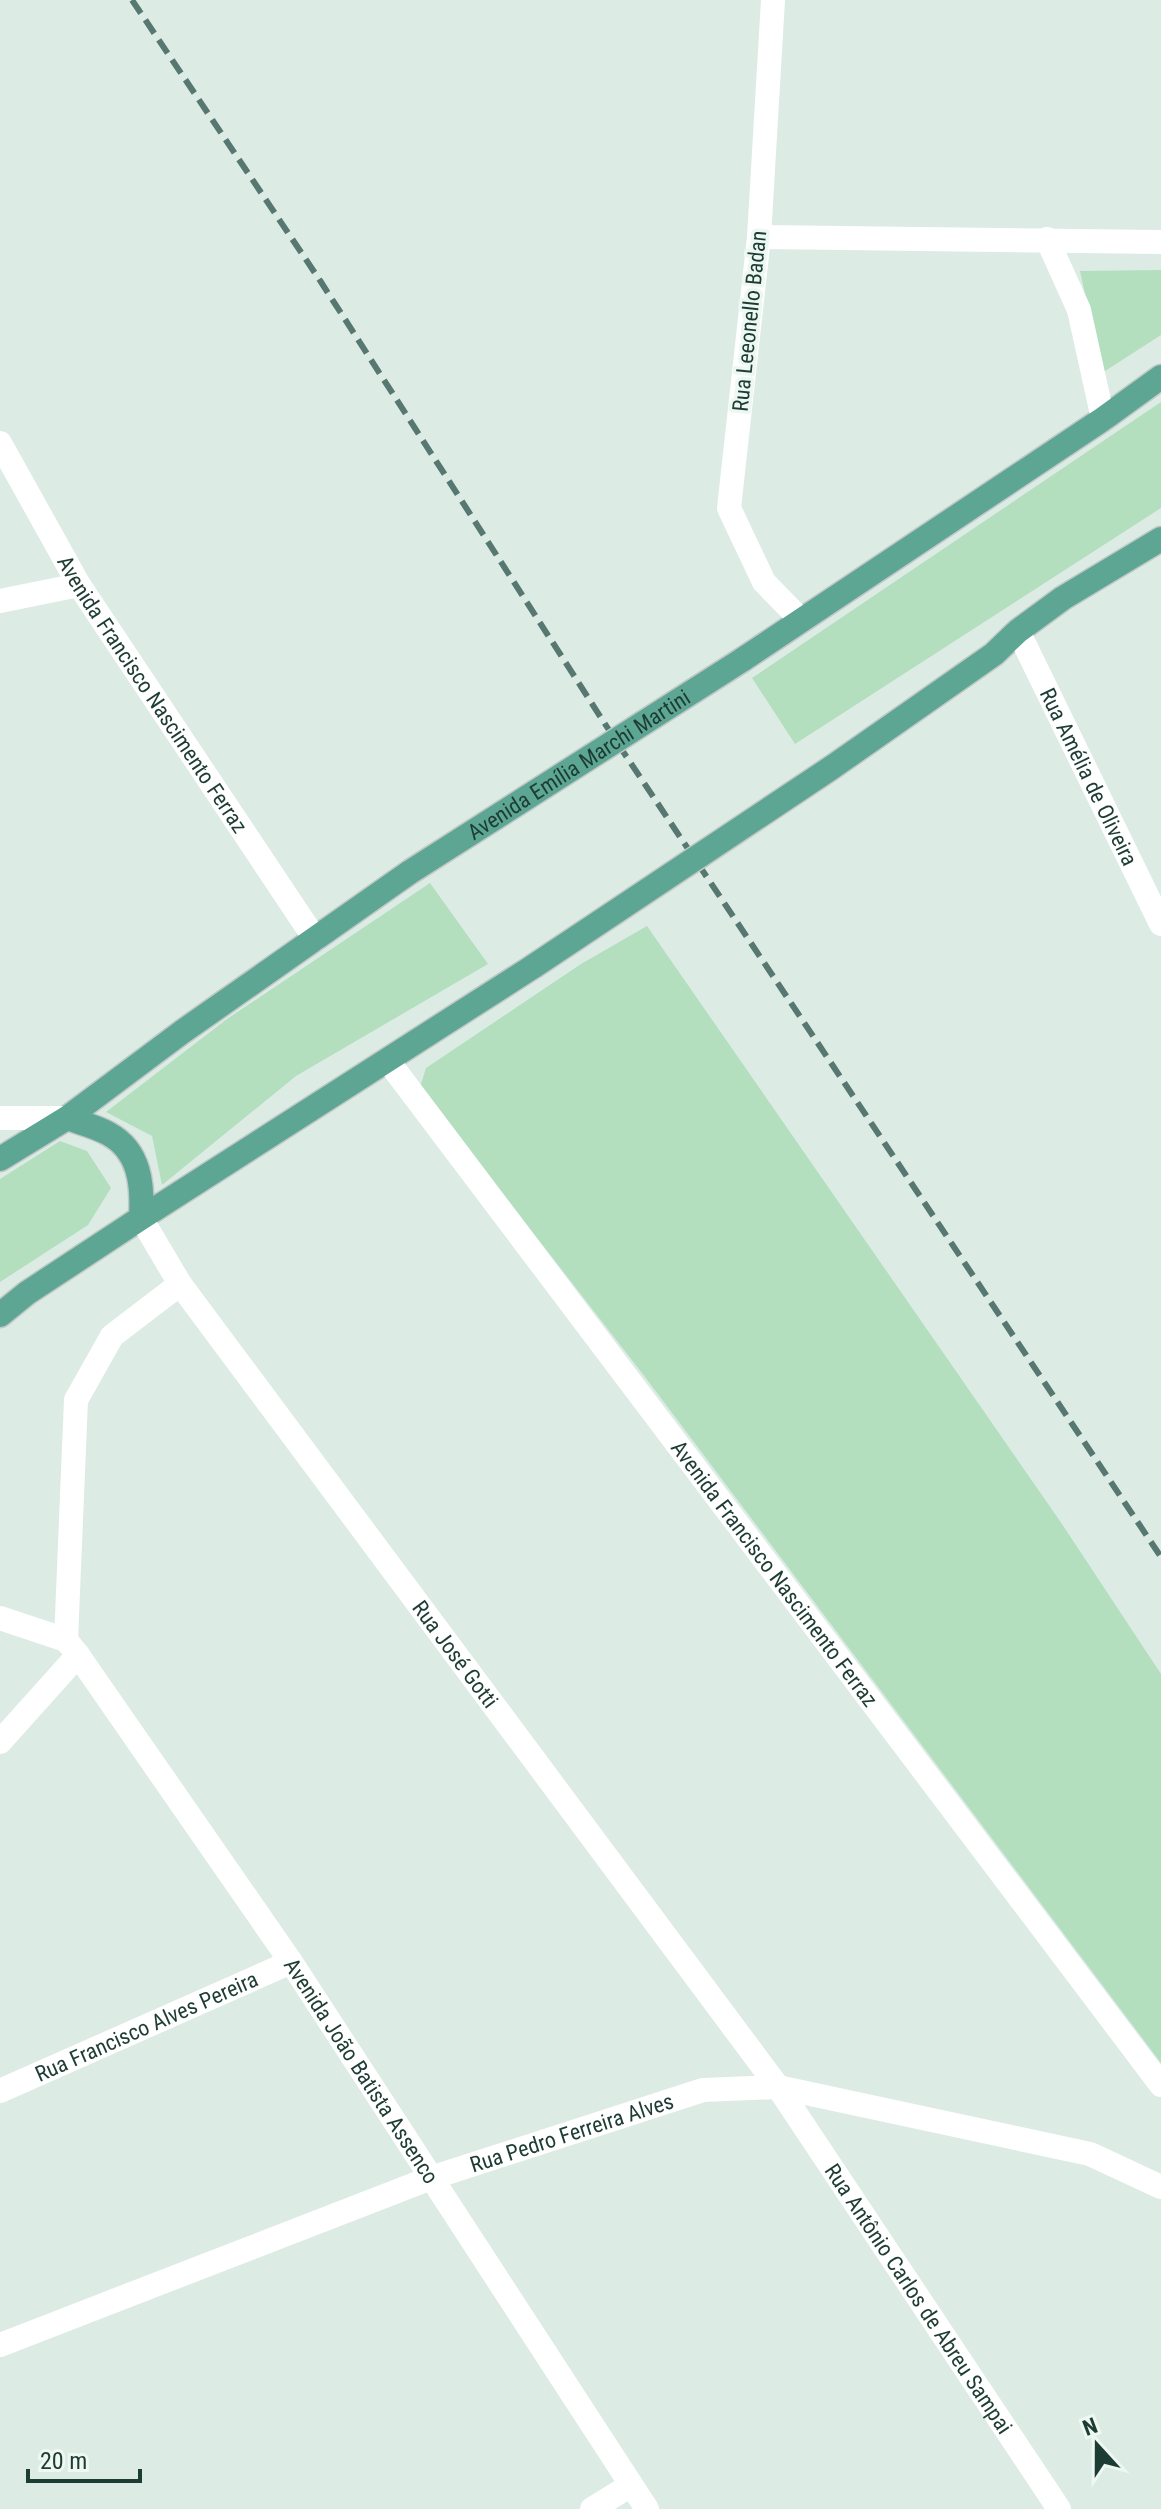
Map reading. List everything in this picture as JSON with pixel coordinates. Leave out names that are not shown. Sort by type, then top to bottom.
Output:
[{"type":"main road","name":"Avenida Emília Marchi Martini","points":[[0,1159],[67,1118],[182,1032],[410,872],[742,660],[1161,377]]},
{"type":"main road","points":[[0,1315],[27,1293],[534,966],[831,768],[994,654],[1018,631],[1063,598],[1161,539]]},
{"type":"main road","points":[[67,1118],[111,1134],[136,1159],[142,1198],[141,1218]]},
{"type":"street","name":"Rua Leeonello Badan","points":[[773,0],[759,237],[729,508],[764,582],[801,620]]},
{"type":"street","points":[[759,237],[1161,242]]},
{"type":"street","points":[[1047,239],[1079,310],[1103,419]]},
{"type":"street","name":"Avenida Francisco Nascimento Ferraz","points":[[0,443],[79,585],[315,939]]},
{"type":"street","points":[[0,601],[79,585]]},
{"type":"street","name":"Rua Amélia de Oliveira","points":[[1018,631],[1161,924]]},
{"type":"street","name":"Avenida Francisco Nascimento Ferraz","points":[[388,1061],[1161,2085]]},
{"type":"street","points":[[0,1118],[67,1118]]},
{"type":"street","name":"Rua José Gotti","points":[[141,1218],[180,1284],[778,2087]]},
{"type":"street","points":[[0,1742],[72,1648],[76,1400],[112,1336],[180,1284]]},
{"type":"street","points":[[0,1618],[72,1648]]},
{"type":"street","name":"Avenida João Batista Assenco","points":[[72,1648],[291,1962],[647,2509]]},
{"type":"street","name":"Rua Francisco Alves Pereira","points":[[0,2091],[291,1962]]},
{"type":"street","name":"Rua Pedro Ferreira Alves","points":[[0,2345],[431,2178],[703,2090],[778,2087],[1090,2154],[1161,2187]]},
{"type":"street","name":"Rua Antônio Carlos de Abreu Sampai","points":[[778,2087],[1059,2509]]},
{"type":"street","points":[[592,2509],[631,2485]]},
{"type":"green space","points":[[1161,270],[1161,335],[1102,373],[1080,271]]},
{"type":"green space","points":[[1161,402],[1161,508],[795,744],[752,678]]},
{"type":"green space","points":[[430,883],[488,964],[296,1076],[162,1185],[152,1136],[106,1112],[227,1019]]},
{"type":"green space","points":[[647,926],[1062,1524],[1161,1674],[1161,2063],[645,1377],[420,1087],[426,1068],[581,964]]},
{"type":"green space","points":[[60,1141],[87,1151],[111,1188],[88,1225],[0,1282],[0,1179]]},
{"type":"railway","points":[[132,0],[321,282],[616,741],[1161,1557]]}]
